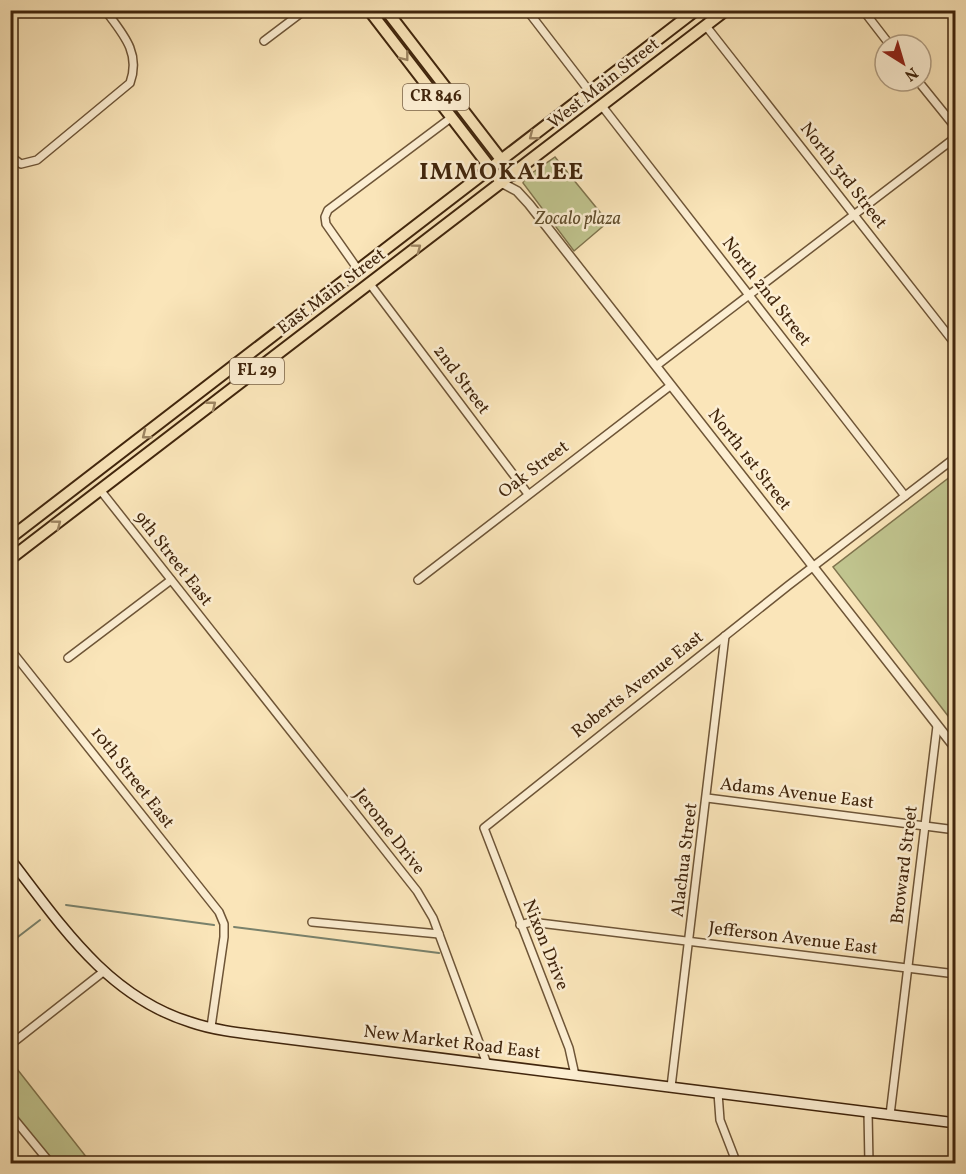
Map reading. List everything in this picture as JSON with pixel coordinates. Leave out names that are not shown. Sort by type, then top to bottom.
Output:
[{"type":"main road","name":"CR 846","points":[[369,10],[502,183]]},
{"type":"main road","name":"CR 846","points":[[386,10],[513,175]]},
{"type":"main road","name":"West Main Street","points":[[502,183],[726,10]]},
{"type":"main road","points":[[694,11],[706,26]]},
{"type":"main road","name":"West Main Street","points":[[491,168],[694,11]]},
{"type":"main road","points":[[419,75],[430,67]]},
{"type":"main road","name":"East Main Street","points":[[10,538],[491,168]]},
{"type":"main road","name":"East Main Street","points":[[10,559],[502,183]]},
{"type":"main road","points":[[359,271],[370,284]]},
{"type":"main road","points":[[91,477],[101,491]]},
{"type":"main road","name":"New Market Road East","points":[[10,859],[71,938],[103,972],[154,1007],[190,1022],[280,1038],[956,1123]]},
{"type":"street","points":[[10,156],[21,164],[37,160],[130,83],[135,69],[130,44],[105,10]]},
{"type":"street","points":[[264,41],[305,10]]},
{"type":"street","points":[[527,10],[590,92]]},
{"type":"street","points":[[863,10],[881,33]]},
{"type":"street","name":"North 3rd Street","points":[[706,26],[956,345]]},
{"type":"street","points":[[928,93],[956,128]]},
{"type":"street","name":"North 2nd Street","points":[[602,105],[905,496]]},
{"type":"street","points":[[359,271],[326,224],[327,210],[452,117]]},
{"type":"street","points":[[656,366],[956,136]]},
{"type":"street","name":"North 1st Street","points":[[513,175],[517,191]]},
{"type":"street","name":"North 1st Street","points":[[502,183],[517,191],[956,749]]},
{"type":"street","name":"2nd Street","points":[[370,284],[528,494]]},
{"type":"street","name":"Oak Street","points":[[418,580],[670,386]]},
{"type":"street","name":"Roberts Avenue East","points":[[484,828],[812,567],[956,457]]},
{"type":"street","name":"9th Street East","points":[[101,491],[223,645]]},
{"type":"street","points":[[68,658],[171,580]]},
{"type":"street","name":"Alachua Street","points":[[671,1087],[725,636]]},
{"type":"street","name":"Jerome Drive","points":[[223,645],[417,891],[439,934],[487,1064]]},
{"type":"street","name":"10th Street East","points":[[10,649],[219,912],[224,927],[211,1027]]},
{"type":"street","name":"Broward Street","points":[[890,1115],[938,726]]},
{"type":"street","name":"Adams Avenue East","points":[[707,798],[956,830]]},
{"type":"street","name":"Nixon Drive","points":[[484,828],[569,1047],[575,1075]]},
{"type":"street","points":[[312,922],[439,934]]},
{"type":"street","name":"Jefferson Avenue East","points":[[520,925],[531,922],[956,974]]},
{"type":"street","points":[[10,1045],[103,972]]},
{"type":"street","points":[[718,1093],[720,1120],[737,1164]]},
{"type":"street","points":[[868,1112],[869,1164]]},
{"type":"street","points":[[10,1114],[51,1164]]},
{"type":"green space","name":"Zocalo plaza","points":[[555,157],[608,222],[574,251],[523,183],[525,178]]},
{"type":"green space","points":[[955,473],[955,725],[833,567]]},
{"type":"green space","points":[[10,1060],[91,1163],[51,1163],[11,1114]]},
{"type":"waterway","points":[[66,905],[214,925]]},
{"type":"waterway","points":[[10,943],[40,920]]},
{"type":"waterway","points":[[234,927],[439,953]]},
{"type":"district","name":"IMMOKALEE","points":[[502,173]]}]
